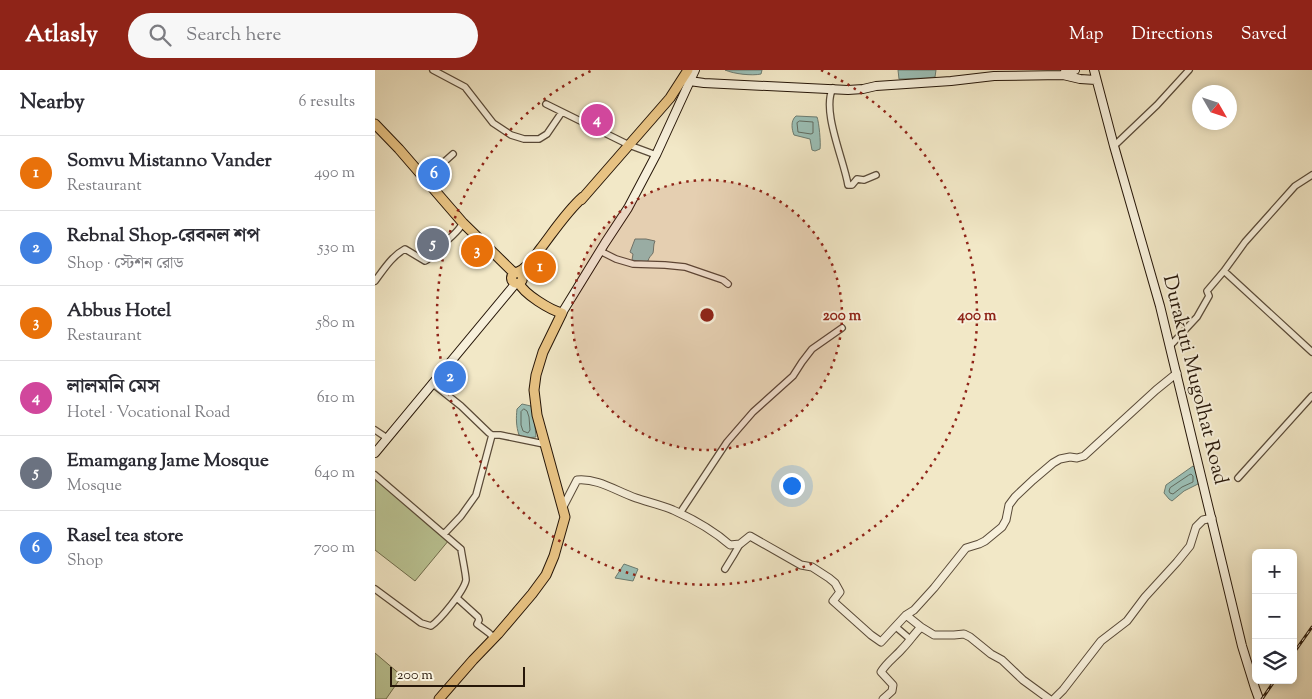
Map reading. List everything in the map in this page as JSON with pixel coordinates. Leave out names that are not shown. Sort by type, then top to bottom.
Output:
[{"type":"main road","points":[[439,699],[532,594],[546,575],[554,556],[565,517],[537,415],[534,390],[536,375],[543,352],[562,313],[628,208],[655,155],[686,80],[688,70]]},
{"type":"main road","points":[[375,453],[433,384],[569,212],[695,70]]},
{"type":"main road","points":[[1063,75],[1065,72],[1075,70]]},
{"type":"main road","name":"Durakuti Mugolhat Road","points":[[1094,70],[1113,146],[1160,306],[1242,646],[1259,699]]},
{"type":"main road","points":[[686,80],[724,84],[848,90],[993,76],[1063,75],[1097,80]]},
{"type":"main road","points":[[376,130],[461,226],[509,275],[517,279]]},
{"type":"main road","points":[[376,130],[394,144],[463,223],[512,271],[521,289],[539,302],[562,313]]},
{"type":"street","points":[[433,70],[465,87],[493,123],[511,135],[523,140],[539,139],[547,134],[562,112]]},
{"type":"street","points":[[1113,146],[1157,105],[1189,70]]},
{"type":"street","points":[[833,88],[829,106],[830,118],[848,185],[852,185],[857,179],[864,180],[877,175]]},
{"type":"street","points":[[546,104],[655,155]]},
{"type":"street","points":[[425,179],[453,154]]},
{"type":"street","points":[[1170,346],[1197,317],[1209,296],[1207,291],[1245,242],[1295,186],[1312,175]]},
{"type":"street","points":[[375,281],[389,262],[401,251],[409,250],[425,261],[444,242],[453,236],[461,226]]},
{"type":"street","points":[[600,251],[616,259],[633,264],[685,267],[723,280],[728,284]]},
{"type":"street","points":[[1224,271],[1312,352]]},
{"type":"street","points":[[680,513],[727,442],[753,412],[793,376],[812,349],[842,328]]},
{"type":"street","points":[[725,569],[739,544],[749,536],[801,565],[829,578],[835,583],[840,592],[833,601],[881,642],[934,588],[966,548],[985,541],[1002,527],[1006,520],[1009,505],[1033,480],[1053,463],[1070,457],[1084,456],[1177,372]]},
{"type":"street","points":[[433,384],[461,406],[489,434],[544,444]]},
{"type":"street","points":[[1238,478],[1312,396]]},
{"type":"street","points":[[375,430],[387,438]]},
{"type":"street","points":[[444,534],[461,516],[476,495],[492,435]]},
{"type":"street","points":[[375,475],[461,549],[466,579],[463,589],[457,598],[436,623],[431,626],[421,623],[375,589]]},
{"type":"street","points":[[563,507],[577,480],[585,479],[607,485],[634,497],[680,513],[699,523],[730,544],[739,544]]},
{"type":"street","points":[[1057,698],[1101,642],[1127,621],[1145,597],[1190,546],[1196,526],[1203,520],[1212,518]]},
{"type":"street","points":[[457,598],[478,617],[477,624],[494,638]]},
{"type":"street","points":[[906,615],[934,635],[964,634],[970,637],[991,654],[1002,660],[1023,680],[1049,699]]},
{"type":"street","points":[[896,627],[910,639]]},
{"type":"street","points":[[883,699],[892,691],[893,685],[881,672],[883,668],[921,627]]},
{"type":"green space","points":[[375,477],[449,540],[415,581],[375,550]]},
{"type":"green space","points":[[375,653],[402,676],[386,699],[375,699]]},
{"type":"water","points":[[725,70],[762,70],[761,74],[753,75],[738,74]]},
{"type":"water","points":[[898,70],[936,70],[935,77],[899,79]]},
{"type":"water","points":[[796,116],[817,117],[820,149],[812,150],[810,139],[794,135],[792,123]]},
{"type":"water","points":[[635,239],[655,241],[653,253],[648,261],[632,260],[633,254],[630,252]]},
{"type":"water","points":[[522,404],[531,406],[536,437],[526,438],[519,435],[517,409]]},
{"type":"water","points":[[1193,466],[1199,479],[1198,484],[1184,491],[1172,501],[1164,493],[1166,485]]},
{"type":"water","points":[[624,564],[638,569],[633,581],[615,578]]},
{"type":"railway","points":[[1297,648],[1312,627]]},
{"type":"railway","points":[[1262,699],[1272,684]]},
{"type":"place","name":"লালমনি মেস","points":[[597,120]]},
{"type":"place","name":"Rasel tea store","points":[[434,174]]},
{"type":"place","name":"Emamgang Jame Mosque","points":[[433,244]]},
{"type":"place","name":"Abbus Hotel","points":[[477,251]]},
{"type":"place","name":"Somvu Mistanno Vander","points":[[540,267]]},
{"type":"place","name":"Rebnal Shop-রেবনল শপ","points":[[450,377]]}]
